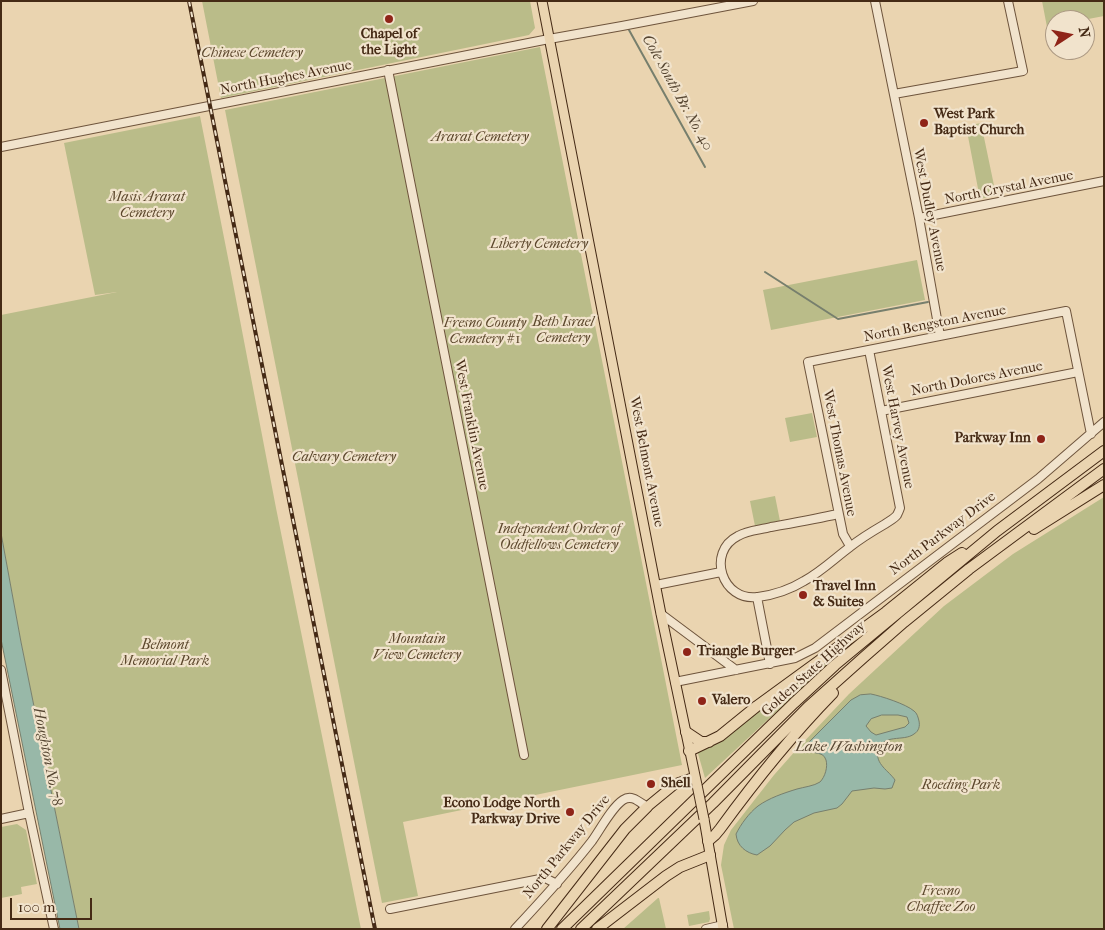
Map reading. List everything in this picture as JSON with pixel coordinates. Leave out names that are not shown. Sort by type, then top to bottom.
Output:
[{"type":"highway","points":[[1073,474],[1080,461],[1104,442]]},
{"type":"highway","name":"Golden State Highway","points":[[562,929],[828,672],[997,531],[1104,451]]},
{"type":"highway","name":"Golden State Highway","points":[[581,929],[713,804],[808,708],[864,657],[969,569],[1104,469]]},
{"type":"highway","points":[[969,569],[1104,485]]},
{"type":"highway","points":[[689,751],[720,736],[764,701],[886,612],[948,562],[997,531]]},
{"type":"highway","points":[[708,841],[715,836],[770,764],[864,657]]},
{"type":"highway","points":[[686,732],[701,742],[710,742]]},
{"type":"highway","points":[[547,929],[625,830],[647,807]]},
{"type":"highway","points":[[597,929],[666,876],[680,867],[710,855]]},
{"type":"main road","name":"West Belmont Avenue","points":[[542,1],[661,614],[704,819],[723,927]]},
{"type":"main road","points":[[647,807],[675,784],[696,781]]},
{"type":"street","name":"North Hughes Avenue","points":[[1,146],[753,1]]},
{"type":"street","name":"West Dudley Avenue","points":[[875,1],[919,218],[940,336]]},
{"type":"street","points":[[894,94],[1023,71],[1008,1]]},
{"type":"street","name":"West Franklin Avenue","points":[[388,70],[524,755]]},
{"type":"street","name":"North Crystal Avenue","points":[[919,218],[1104,181]]},
{"type":"street","name":"North Bengston Avenue","points":[[808,362],[1066,311],[1078,372]]},
{"type":"street","name":"West Harvey Avenue","points":[[850,546],[896,517],[900,508],[869,350]]},
{"type":"street","name":"West Thomas Avenue","points":[[808,362],[838,514],[843,534],[850,546]]},
{"type":"street","points":[[1078,372],[1091,434]]},
{"type":"street","name":"North Dolores Avenue","points":[[881,411],[1078,372]]},
{"type":"street","name":"North Parkway Drive","points":[[675,682],[796,658],[815,648],[1038,479],[1104,422]]},
{"type":"street","points":[[838,514],[740,535],[732,540],[724,551],[720,563],[721,572],[726,583],[736,592],[748,597],[757,597],[804,582],[850,546]]},
{"type":"street","points":[[656,585],[721,572]]},
{"type":"street","points":[[757,597],[770,664]]},
{"type":"street","points":[[661,614],[736,670]]},
{"type":"street","points":[[1,670],[54,929]]},
{"type":"street","name":"North Parkway Drive","points":[[516,929],[557,884],[614,809],[623,800],[634,798],[647,807]]},
{"type":"street","points":[[1,819],[29,813]]},
{"type":"street","points":[[390,909],[545,878],[557,884]]},
{"type":"street","points":[[706,929],[723,927]]},
{"type":"green space","name":"Chinese Cemetery","points":[[202,1],[530,1],[535,28],[529,35],[221,98]]},
{"type":"green space","points":[[1042,1],[1104,1],[1104,16],[1095,18],[1095,10],[1045,10],[1045,17]]},
{"type":"green space","points":[[540,47],[682,765],[403,822],[418,896],[382,903],[225,110]]},
{"type":"green space","name":"Belmont Memorial Park","points":[[200,116],[276,508],[361,929],[79,929],[21,642],[1,533],[1,315],[117,292],[95,295],[64,143]]},
{"type":"green space","points":[[981,123],[996,195],[980,199],[966,126]]},
{"type":"green space","points":[[917,260],[925,300],[771,330],[763,290]]},
{"type":"green space","points":[[812,413],[817,437],[790,442],[785,418]]},
{"type":"green space","points":[[775,496],[780,521],[755,526],[750,501]]},
{"type":"green space","name":"Roeding Park","points":[[1104,497],[1104,929],[734,929],[721,865],[724,845],[731,830],[774,775],[849,694],[944,606],[1013,554]]},
{"type":"green space","points":[[841,644],[844,649],[705,778],[697,750]]},
{"type":"green space","points":[[17,824],[26,830],[37,884],[21,887],[22,894],[1,898],[1,827]]},
{"type":"green space","points":[[658,898],[666,929],[623,929]]},
{"type":"green space","points":[[709,911],[709,922],[689,926],[687,915]]},
{"type":"water","points":[[1,533],[79,929],[60,929],[1,639]]},
{"type":"water","name":"Lake Washington","points":[[871,694],[893,701],[910,708],[918,717],[919,727],[916,733],[889,740],[880,745],[878,756],[880,764],[895,780],[892,788],[852,791],[837,808],[814,813],[794,822],[770,846],[757,855],[746,851],[738,842],[736,834],[740,826],[762,803],[822,780],[825,775],[826,760],[822,755],[810,751],[806,745],[851,700],[860,695]],"holes":[[[882,715],[907,717],[909,723],[905,727],[876,735],[866,726],[871,719]]]},
{"type":"waterway","name":"Cole South Br. No. 40","points":[[629,30],[705,167]]},
{"type":"waterway","name":"Cole South Br. No. 40","points":[[765,272],[838,319],[928,302]]},
{"type":"railway","points":[[189,1],[375,929]]},
{"type":"place","name":"Chapel of the Light","points":[[389,19]]},
{"type":"place","name":"West Park Baptist Church","points":[[924,123]]},
{"type":"place","name":"Parkway Inn","points":[[1041,439]]},
{"type":"place","name":"Travel Inn & Suites","points":[[803,595]]},
{"type":"place","name":"Triangle Burger","points":[[687,652]]},
{"type":"place","name":"Valero","points":[[702,701]]},
{"type":"place","name":"Shell","points":[[651,784]]},
{"type":"place","name":"Econo Lodge North Parkway Drive","points":[[570,812]]},
{"type":"park label","name":"Ararat Cemetery","points":[[480,138]]},
{"type":"park label","name":"Masis Ararat Cemetery","points":[[147,206]]},
{"type":"park label","name":"Liberty Cemetery","points":[[539,245]]},
{"type":"park label","name":"Fresno County Cemetery #1","points":[[485,332]]},
{"type":"park label","name":"Beth Israel Cemetery","points":[[563,332]]},
{"type":"park label","name":"Calvary Cemetery","points":[[344,458]]},
{"type":"park label","name":"Independent Order of Oddfellows Cemetery","points":[[559,538]]},
{"type":"park label","name":"Mountain View Cemetery","points":[[417,648]]},
{"type":"park label","name":"Fresno Chaffee Zoo","points":[[941,900]]},
{"type":"water label","name":"Houghton No. 78","points":[[47,757]]}]
